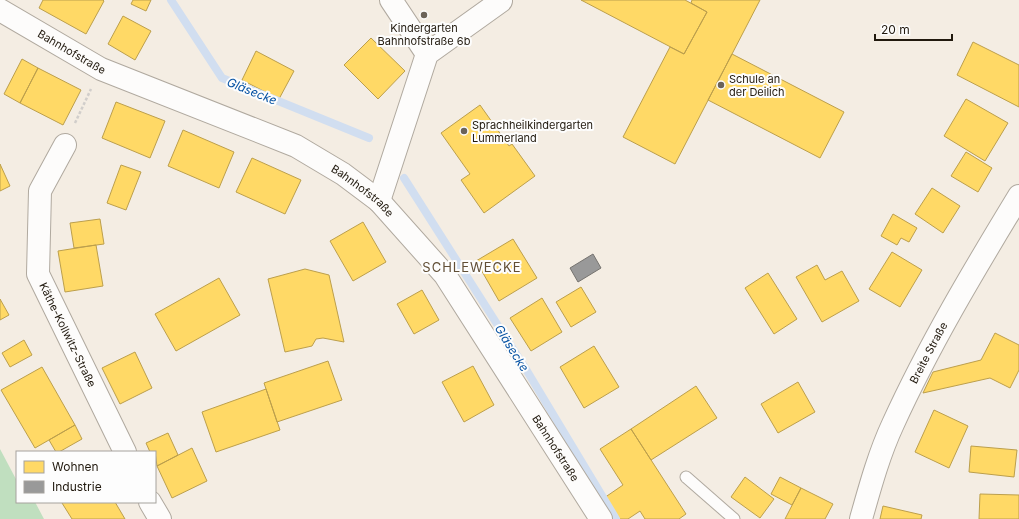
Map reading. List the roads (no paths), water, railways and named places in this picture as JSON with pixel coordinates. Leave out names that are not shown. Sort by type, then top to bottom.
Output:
[{"type":"street","points":[[391,0],[427,54]]},
{"type":"street","points":[[379,201],[427,54],[501,1]]},
{"type":"street","name":"Bahnhofstraße","points":[[0,10],[101,69],[296,146],[343,174],[379,201],[445,275],[601,519]]},
{"type":"street","name":"Käthe-Kollwitz-Straße","points":[[65,145],[40,191],[38,274],[125,451]]},
{"type":"street","name":"Breite Straße","points":[[861,519],[874,473],[892,425],[966,284],[1019,196]]},
{"type":"street","points":[[151,503],[160,519]]},
{"type":"lane","points":[[686,477],[734,519]]},
{"type":"waterway","name":"Gläsecke","points":[[171,0],[222,78],[369,138]]},
{"type":"waterway","name":"Gläsecke","points":[[404,178],[527,371],[616,519]]},
{"type":"place","name":"Kindergarten Bahnhofstraße 6b","points":[[424,15]]},
{"type":"place","name":"Schule an der Deilich","points":[[721,85]]},
{"type":"place","name":"Sprachheilkindergarten Lummerland","points":[[464,131]]},
{"type":"district","name":"SCHLEWECKE","points":[[472,267]]}]
